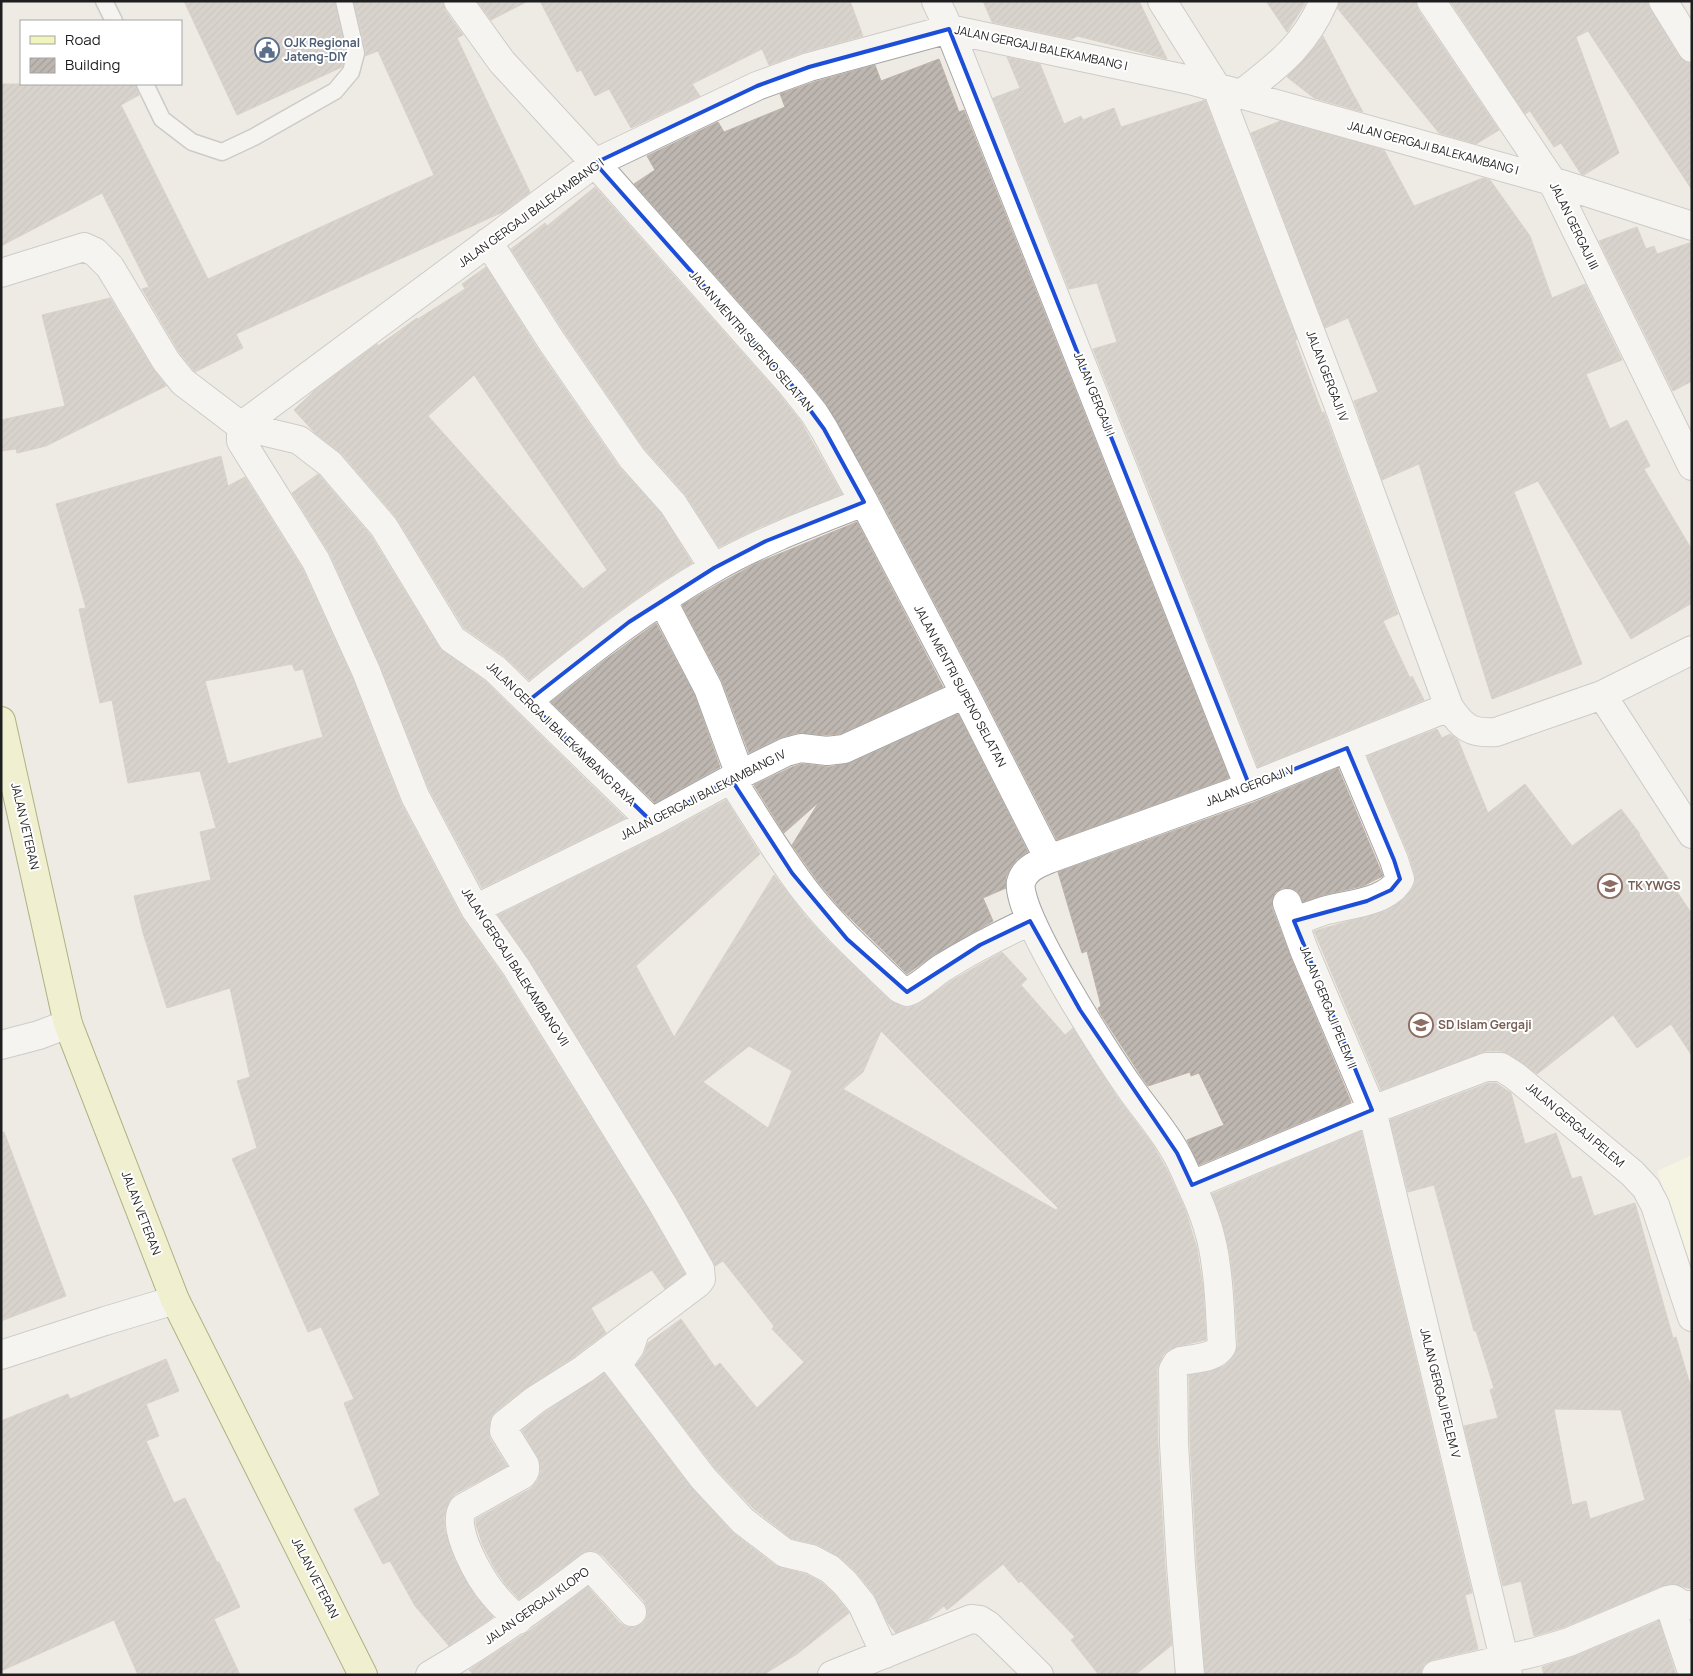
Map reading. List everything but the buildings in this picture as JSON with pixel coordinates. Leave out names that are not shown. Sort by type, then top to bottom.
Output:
[{"type":"main road","name":"JALAN VETERAN","points":[[1,721],[68,1024],[175,1300],[363,1675]]},
{"type":"street","name":"JALAN MENTRI SUPENO SELATAN","points":[[458,1],[502,62],[595,163],[791,384],[814,413],[864,502],[1049,859]]},
{"type":"street","name":"JALAN GERGAJI I","points":[[936,1],[949,29],[1249,787]]},
{"type":"street","name":"JALAN GERGAJI IV","points":[[1162,1],[1229,92],[1338,404],[1448,707],[1458,722],[1470,729],[1481,733],[1496,732],[1602,695]]},
{"type":"street","points":[[1229,92],[1285,60],[1316,20],[1324,1]]},
{"type":"street","name":"JALAN GERGAJI III","points":[[1431,1],[1552,181],[1692,466]]},
{"type":"street","points":[[1662,1],[1692,48]]},
{"type":"street","name":"JALAN GERGAJI BALEKAMBANG I","points":[[240,426],[595,163],[757,86],[809,67],[949,29],[1190,80],[1552,181],[1692,226]]},
{"type":"street","points":[[488,242],[552,342],[632,458],[673,504],[714,568]]},
{"type":"street","name":"JALAN GERGAJI BALEKAMBANG RAYA","points":[[1,273],[84,247],[95,252],[110,267],[166,362],[183,382],[240,426],[298,440],[330,464],[384,527],[452,639],[495,669],[652,822]]},
{"type":"street","name":"JALAN GERGAJI BALEKAMBANG VII","points":[[240,426],[241,441],[316,561],[366,670],[415,796],[475,910],[516,967],[662,1203],[700,1269],[701,1279],[698,1283],[635,1331]]},
{"type":"street","points":[[528,701],[614,633],[662,600],[714,568],[766,541],[864,502]]},
{"type":"street","points":[[662,600],[708,688],[736,777],[792,873],[808,895],[847,938],[900,989],[907,992],[914,990],[936,972],[980,945],[1030,920],[1080,1010],[1130,1089],[1157,1123],[1172,1146],[1192,1185],[1201,1207],[1214,1252],[1222,1346],[1214,1354],[1181,1360],[1173,1370],[1174,1442],[1180,1556],[1190,1675]]},
{"type":"street","points":[[1692,650],[1602,695],[1692,834]]},
{"type":"street","name":"JALAN GERGAJI BALEKAMBANG IV","points":[[475,910],[652,822],[786,752],[801,748],[827,751],[844,749],[965,694]]},
{"type":"street","name":"JALAN GERGAJI V","points":[[1030,920],[1022,895],[1021,884],[1024,874],[1032,867],[1049,859],[1249,787],[1448,707]]},
{"type":"street","name":"JALAN GERGAJI PELEM II","points":[[1347,748],[1394,860],[1400,879],[1391,890],[1368,901],[1327,910],[1291,912],[1304,950],[1372,1110]]},
{"type":"street","points":[[1,1045],[39,1035],[68,1024]]},
{"type":"street","name":"JALAN GERGAJI PELEM","points":[[1192,1185],[1372,1110],[1486,1068],[1501,1067],[1515,1076],[1632,1173],[1646,1188],[1656,1205],[1692,1317]]},
{"type":"street","name":"JALAN GERGAJI PELEM V","points":[[1372,1110],[1506,1667]]},
{"type":"street","points":[[1,1355],[175,1300]]},
{"type":"street","points":[[518,1620],[493,1594],[478,1570],[462,1535],[460,1513],[463,1508],[522,1474],[524,1471],[525,1465],[504,1431],[505,1424],[527,1406],[584,1369],[635,1331]]},
{"type":"street","points":[[635,1331],[630,1347],[617,1365],[703,1478],[743,1521],[785,1553],[811,1559],[830,1569],[845,1583],[862,1604],[885,1654]]},
{"type":"street","name":"JALAN GERGAJI KLOPO","points":[[430,1675],[470,1652],[518,1620],[590,1566],[632,1612]]},
{"type":"street","points":[[1436,1675],[1506,1667],[1536,1652],[1680,1602],[1692,1672]]},
{"type":"street","points":[[832,1675],[971,1619],[980,1620],[988,1625],[1039,1675]]},
{"type":"lane","points":[[104,1],[114,20]]},
{"type":"lane","points":[[145,85],[162,119],[192,142],[222,152],[254,137],[335,91],[351,72],[356,53],[344,1]]},
{"type":"highlighted area","points":[[949,29],[1250,787],[1347,748],[1394,860],[1400,879],[1391,890],[1367,901],[1294,921],[1372,1110],[1192,1185],[1177,1153],[1080,1010],[1030,921],[980,945],[907,992],[847,939],[792,873],[731,779],[652,822],[528,701],[629,622],[714,568],[766,541],[864,502],[824,429],[791,384],[595,163],[757,86],[809,67]]},
{"type":"shaded area","points":[[1692,1155],[1692,1271],[1657,1171]]},
{"type":"place","name":"OJK Regional Jateng-DIY","points":[[267,50]]},
{"type":"place","name":"TK YWGS","points":[[1610,886]]},
{"type":"place","name":"SD Islam Gergaji","points":[[1421,1025]]}]
